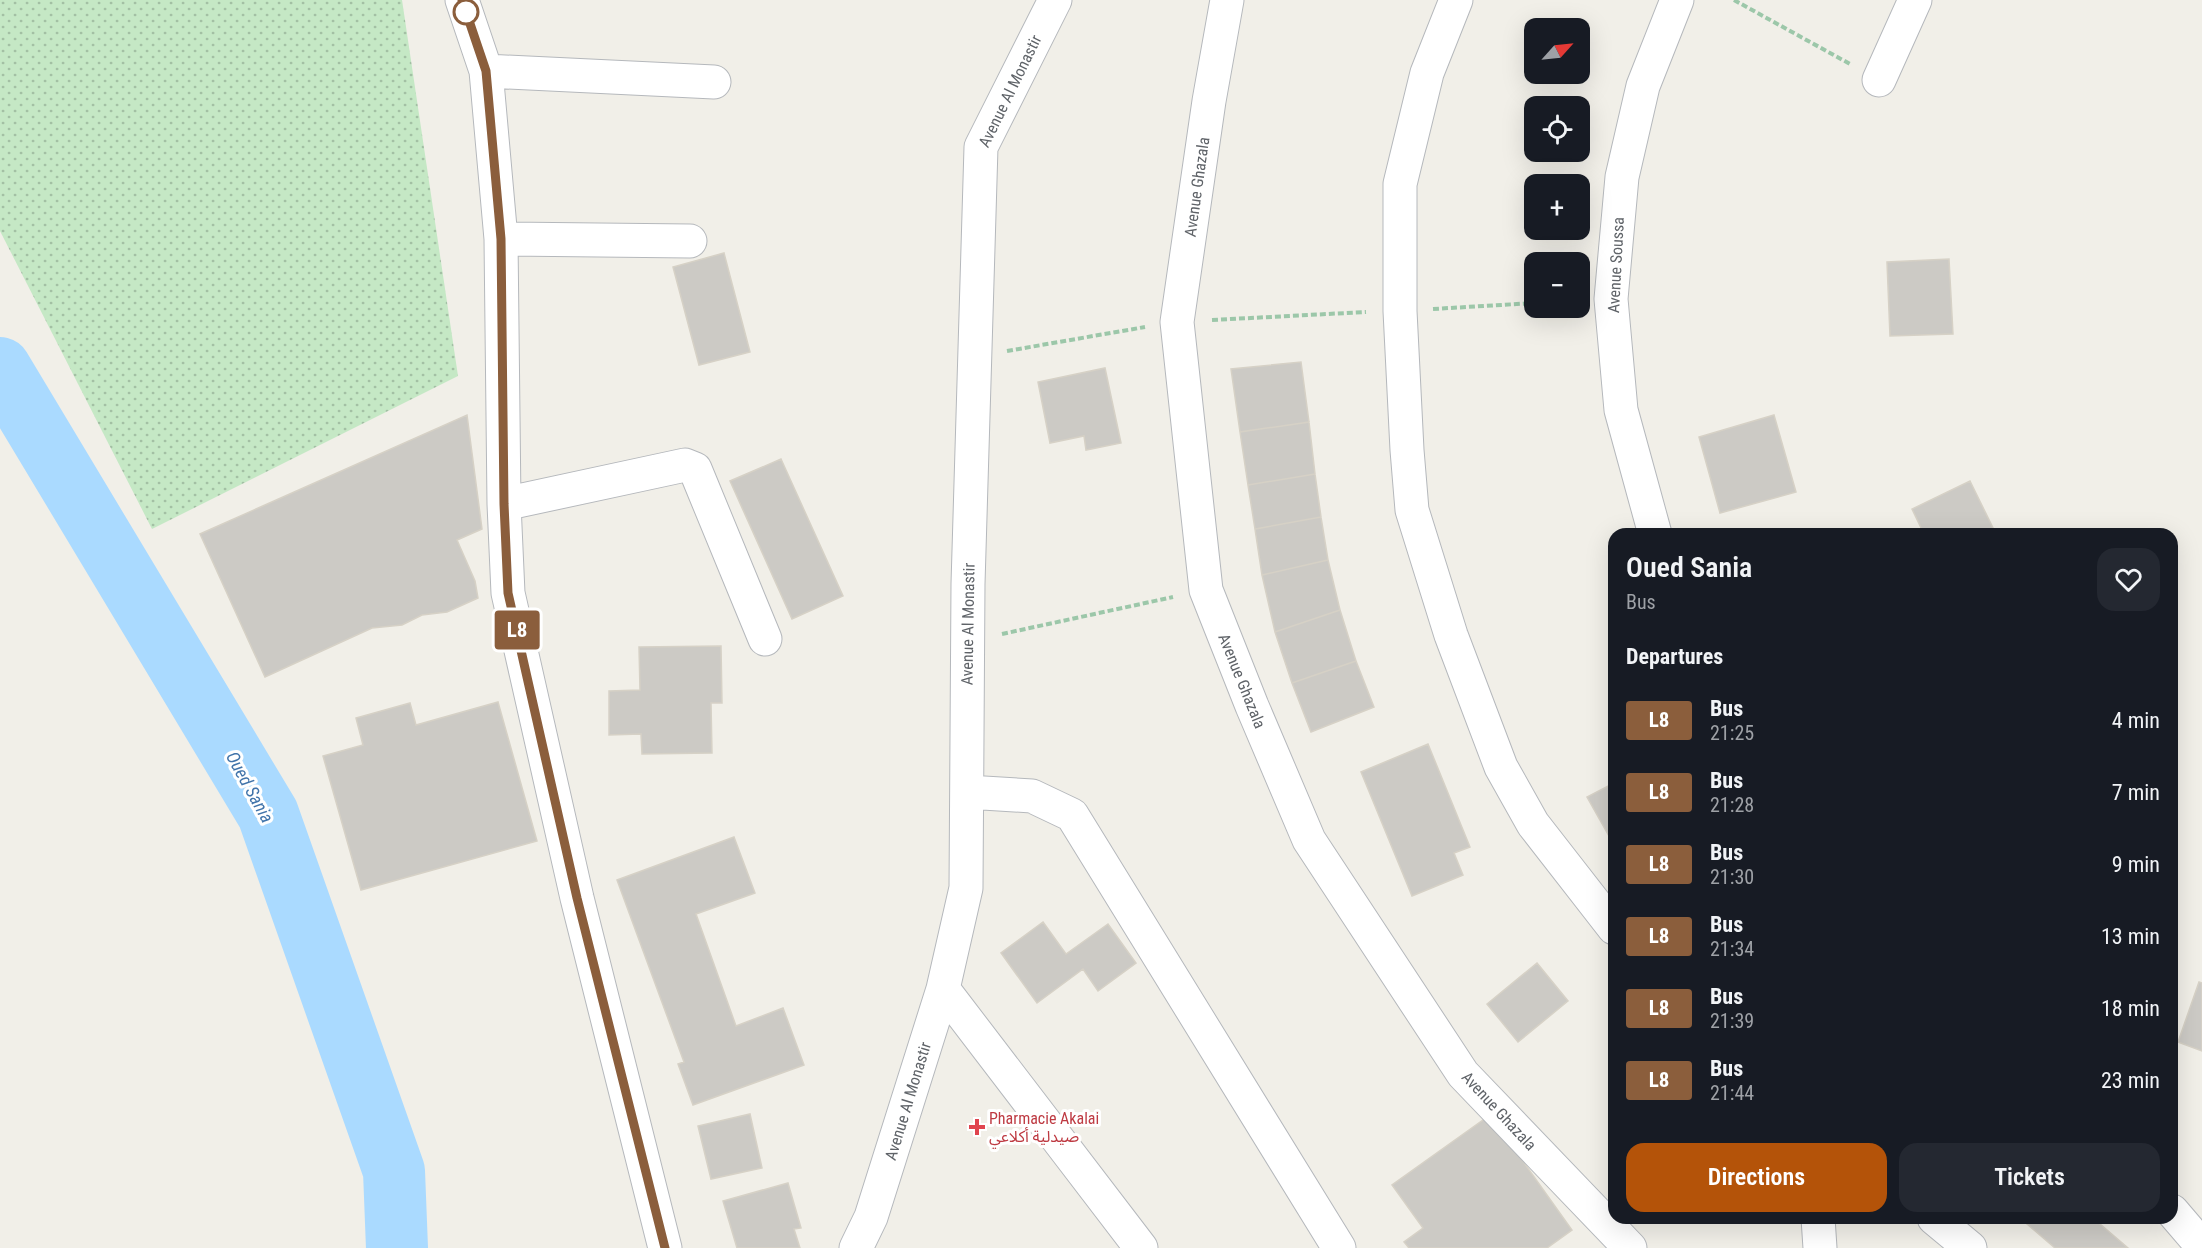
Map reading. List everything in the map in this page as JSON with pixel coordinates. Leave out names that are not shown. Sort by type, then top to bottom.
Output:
[{"type":"street","points":[[462,0],[486,71],[501,239],[504,504],[508,593],[577,898],[665,1248]]},
{"type":"street","name":"Avenue Al Monastir","points":[[856,1248],[874,1206],[943,989],[966,888],[968,641],[981,147],[1055,0]]},
{"type":"street","name":"Avenue Ghazala","points":[[1227,0],[1209,100],[1177,322],[1206,590],[1309,840],[1463,1074],[1630,1248]]},
{"type":"street","points":[[1456,0],[1427,73],[1400,184],[1400,311],[1412,510],[1452,636],[1501,767],[1533,824],[1608,920]]},
{"type":"street","name":"Avenue Soussa","points":[[1653,528],[1621,410],[1611,299],[1622,177],[1643,86],[1677,0]]},
{"type":"street","points":[[1879,80],[1915,0]]},
{"type":"street","points":[[486,71],[714,82]]},
{"type":"street","points":[[501,239],[690,241]]},
{"type":"street","points":[[504,504],[685,465],[695,469],[765,639]]},
{"type":"street","points":[[967,792],[1032,796],[1072,815],[1339,1248]]},
{"type":"street","points":[[943,989],[1141,1248]]},
{"type":"street","points":[[2178,1218],[2202,1246]]},
{"type":"street","points":[[1818,1224],[1820,1248]]},
{"type":"street","points":[[1941,1224],[1970,1248]]},
{"type":"path","points":[[1734,0],[1879,80]]},
{"type":"path","points":[[974,357],[1177,322],[1524,304]]},
{"type":"path","points":[[968,641],[1206,590]]},
{"type":"green space","points":[[0,0],[402,0],[458,376],[152,529],[0,231]]},
{"type":"building","points":[[724,253],[750,352],[699,365],[673,267]]},
{"type":"building","points":[[1949,259],[1953,334],[1890,336],[1887,262]]},
{"type":"building","points":[[1301,362],[1309,422],[1240,432],[1231,369]]},
{"type":"building","points":[[1105,368],[1121,443],[1086,450],[1084,436],[1050,443],[1038,382]]},
{"type":"building","points":[[467,415],[482,529],[457,540],[475,581],[478,598],[447,612],[422,615],[402,625],[372,628],[265,677],[200,534]]},
{"type":"building","points":[[1774,415],[1796,492],[1720,513],[1699,437]]},
{"type":"building","points":[[1309,422],[1315,474],[1248,485],[1240,432]]},
{"type":"building","points":[[781,459],[843,596],[792,619],[730,481]]},
{"type":"building","points":[[1315,474],[1321,517],[1255,529],[1248,485]]},
{"type":"building","points":[[1970,481],[1993,528],[1921,528],[1912,509]]},
{"type":"building","points":[[1321,517],[1328,560],[1262,575],[1255,529]]},
{"type":"building","points":[[1328,560],[1340,610],[1275,632],[1262,575]]},
{"type":"building","points":[[1340,610],[1356,661],[1292,683],[1275,632]]},
{"type":"building","points":[[721,646],[722,703],[711,703],[712,753],[642,754],[641,734],[609,735],[609,691],[640,690],[639,647]]},
{"type":"building","points":[[1356,661],[1374,707],[1311,732],[1292,683]]},
{"type":"building","points":[[498,702],[537,841],[361,890],[323,756],[363,745],[356,718],[410,703],[416,725]]},
{"type":"building","points":[[1428,744],[1470,847],[1454,853],[1463,875],[1412,896],[1361,772]]},
{"type":"building","points":[[1608,786],[1608,834],[1587,797]]},
{"type":"building","points":[[734,837],[755,893],[696,914],[736,1026],[783,1008],[804,1065],[693,1105],[678,1064],[684,1062],[617,880]]},
{"type":"building","points":[[1043,922],[1066,954],[1108,924],[1136,963],[1098,991],[1083,969],[1037,1003],[1001,953]]},
{"type":"building","points":[[1537,963],[1568,1001],[1518,1042],[1487,1004]]},
{"type":"building","points":[[2199,982],[2202,983],[2202,1051],[2178,1042]]},
{"type":"building","points":[[750,1114],[762,1168],[711,1179],[698,1126]]},
{"type":"building","points":[[1490,1115],[1572,1230],[1547,1248],[1409,1248],[1404,1242],[1423,1228],[1392,1185]]},
{"type":"building","points":[[788,1183],[801,1228],[794,1229],[800,1248],[737,1248],[723,1201]]},
{"type":"building","points":[[2027,1224],[2100,1224],[2128,1248],[2055,1248]]},
{"type":"waterway","name":"Oued Sania","points":[[0,368],[268,814],[394,1171],[397,1248]]},
{"type":"bus line","name":"L8","points":[[462,0],[486,71],[501,239],[504,504],[508,593],[577,898],[665,1248]]},
{"type":"place","name":"Pharmacie Akalai صيدلية أكلاعي","points":[[977,1127]]}]
